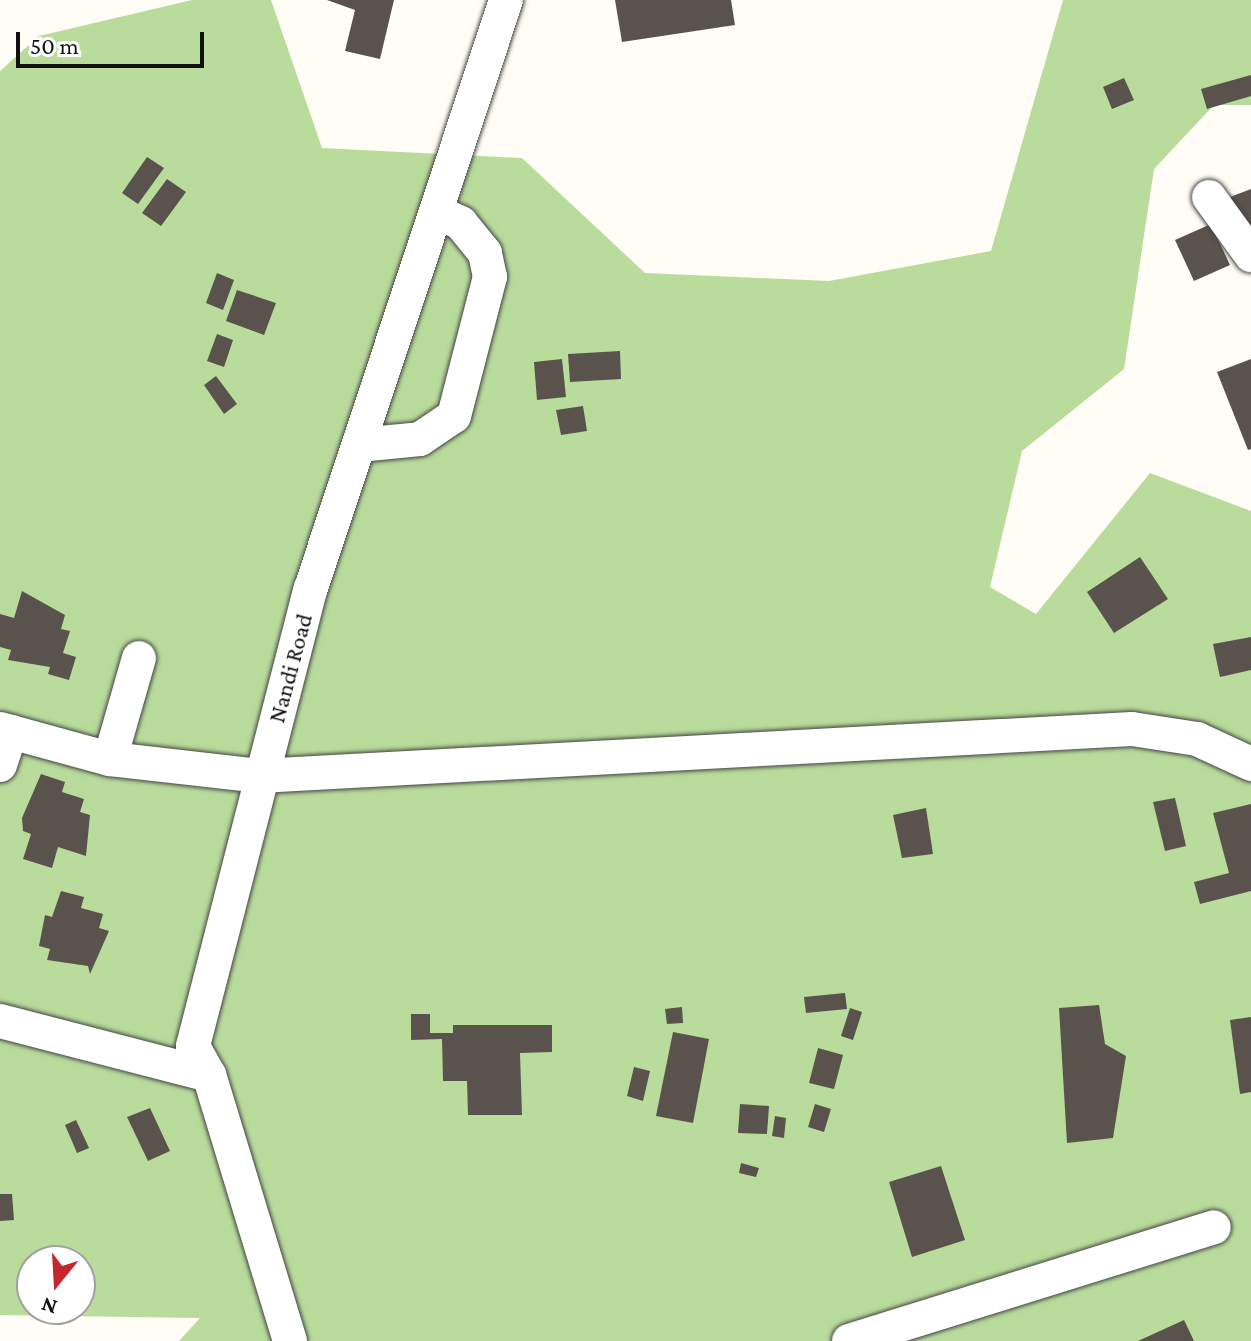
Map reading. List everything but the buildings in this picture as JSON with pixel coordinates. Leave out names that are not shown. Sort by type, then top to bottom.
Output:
[{"type":"street","name":"Nandi Road","points":[[290,1341],[209,1075],[193,1046],[259,776],[359,445],[506,0]]},
{"type":"street","points":[[1209,197],[1251,255]]},
{"type":"street","points":[[359,445],[420,439],[454,416],[490,277],[485,253],[461,223],[436,212]]},
{"type":"street","points":[[110,759],[139,658]]},
{"type":"street","points":[[0,765],[6,730],[110,759],[259,776],[1132,729],[1197,739],[1251,764]]},
{"type":"street","points":[[0,1021],[209,1075]]},
{"type":"street","points":[[849,1341],[1214,1227]]},
{"type":"green space","points":[[192,0],[271,0],[322,148],[522,158],[645,273],[829,281],[991,251],[1063,0],[1251,0],[1251,105],[1214,105],[1154,169],[1124,369],[1022,451],[990,587],[1036,614],[1150,473],[1251,511],[1251,1341],[179,1341],[200,1318],[96,1316],[96,1245],[16,1245],[16,1315],[0,1315],[0,71],[39,36]]}]
